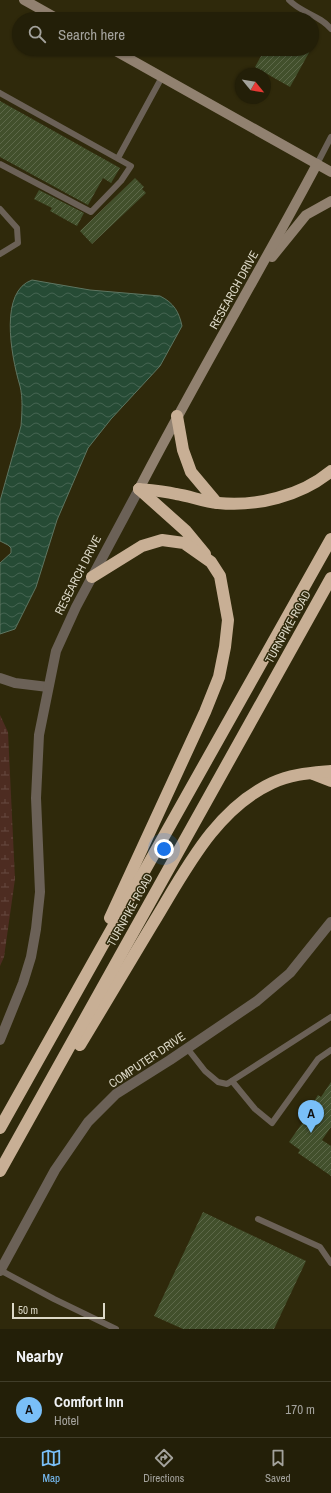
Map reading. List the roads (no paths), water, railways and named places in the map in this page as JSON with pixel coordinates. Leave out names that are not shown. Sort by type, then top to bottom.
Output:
[{"type":"highway","points":[[177,416],[183,450],[191,472],[217,503]]},
{"type":"highway","points":[[139,489],[174,493],[217,503],[239,504],[280,497],[304,488],[331,471]]},
{"type":"highway","points":[[57,1027],[128,882],[205,712],[218,677],[225,647],[228,620],[220,576],[200,546],[186,531],[139,489]]},
{"type":"highway","name":"TURNPIKE ROAD","points":[[0,1128],[331,539]]},
{"type":"highway","points":[[92,577],[142,546],[162,540],[184,543],[211,562]]},
{"type":"highway","name":"TURNPIKE ROAD","points":[[0,1171],[331,578]]},
{"type":"highway","points":[[0,1176],[203,843],[229,814],[251,796],[271,783],[292,775],[331,771]]},
{"type":"highway","points":[[312,773],[331,781]]},
{"type":"street","points":[[24,0],[45,12]]},
{"type":"street","points":[[124,56],[331,172]]},
{"type":"street","name":"RESEARCH DRIVE","points":[[0,1040],[23,983],[31,957],[36,929],[40,892],[36,798],[39,735],[56,651],[92,577],[177,416],[256,277],[317,164]]},
{"type":"street","points":[[256,277],[306,214],[331,201]]},
{"type":"street","points":[[0,678],[15,683],[48,687]]},
{"type":"street","name":"COMPUTER DRIVE","points":[[0,1271],[55,1170],[88,1122],[116,1094],[257,1000],[290,973],[331,922]]},
{"type":"lane","points":[[289,0],[295,6],[307,12]]},
{"type":"lane","points":[[319,18],[325,21],[331,29]]},
{"type":"lane","points":[[118,158],[162,77]]},
{"type":"lane","points":[[0,93],[131,166],[121,181],[91,212],[0,164]]},
{"type":"lane","points":[[317,164],[331,137]]},
{"type":"lane","points":[[0,209],[17,228],[18,242],[0,254]]},
{"type":"lane","points":[[187,1048],[205,1071],[218,1082],[227,1084],[331,1017]]},
{"type":"lane","points":[[232,1081],[255,1109],[272,1123],[318,1059],[331,1050]]},
{"type":"lane","points":[[258,1219],[320,1247],[331,1263]]},
{"type":"lane","points":[[0,1271],[116,1329]]},
{"type":"water","points":[[32,280],[90,290],[160,296],[175,308],[182,326],[160,366],[111,419],[88,448],[57,520],[36,587],[15,629],[0,634],[0,563],[11,553],[11,548],[0,541],[0,501],[21,426],[22,411],[21,391],[13,357],[10,324],[15,296],[22,286]]},
{"type":"place","name":"Comfort Inn","points":[[311,1133]]}]
